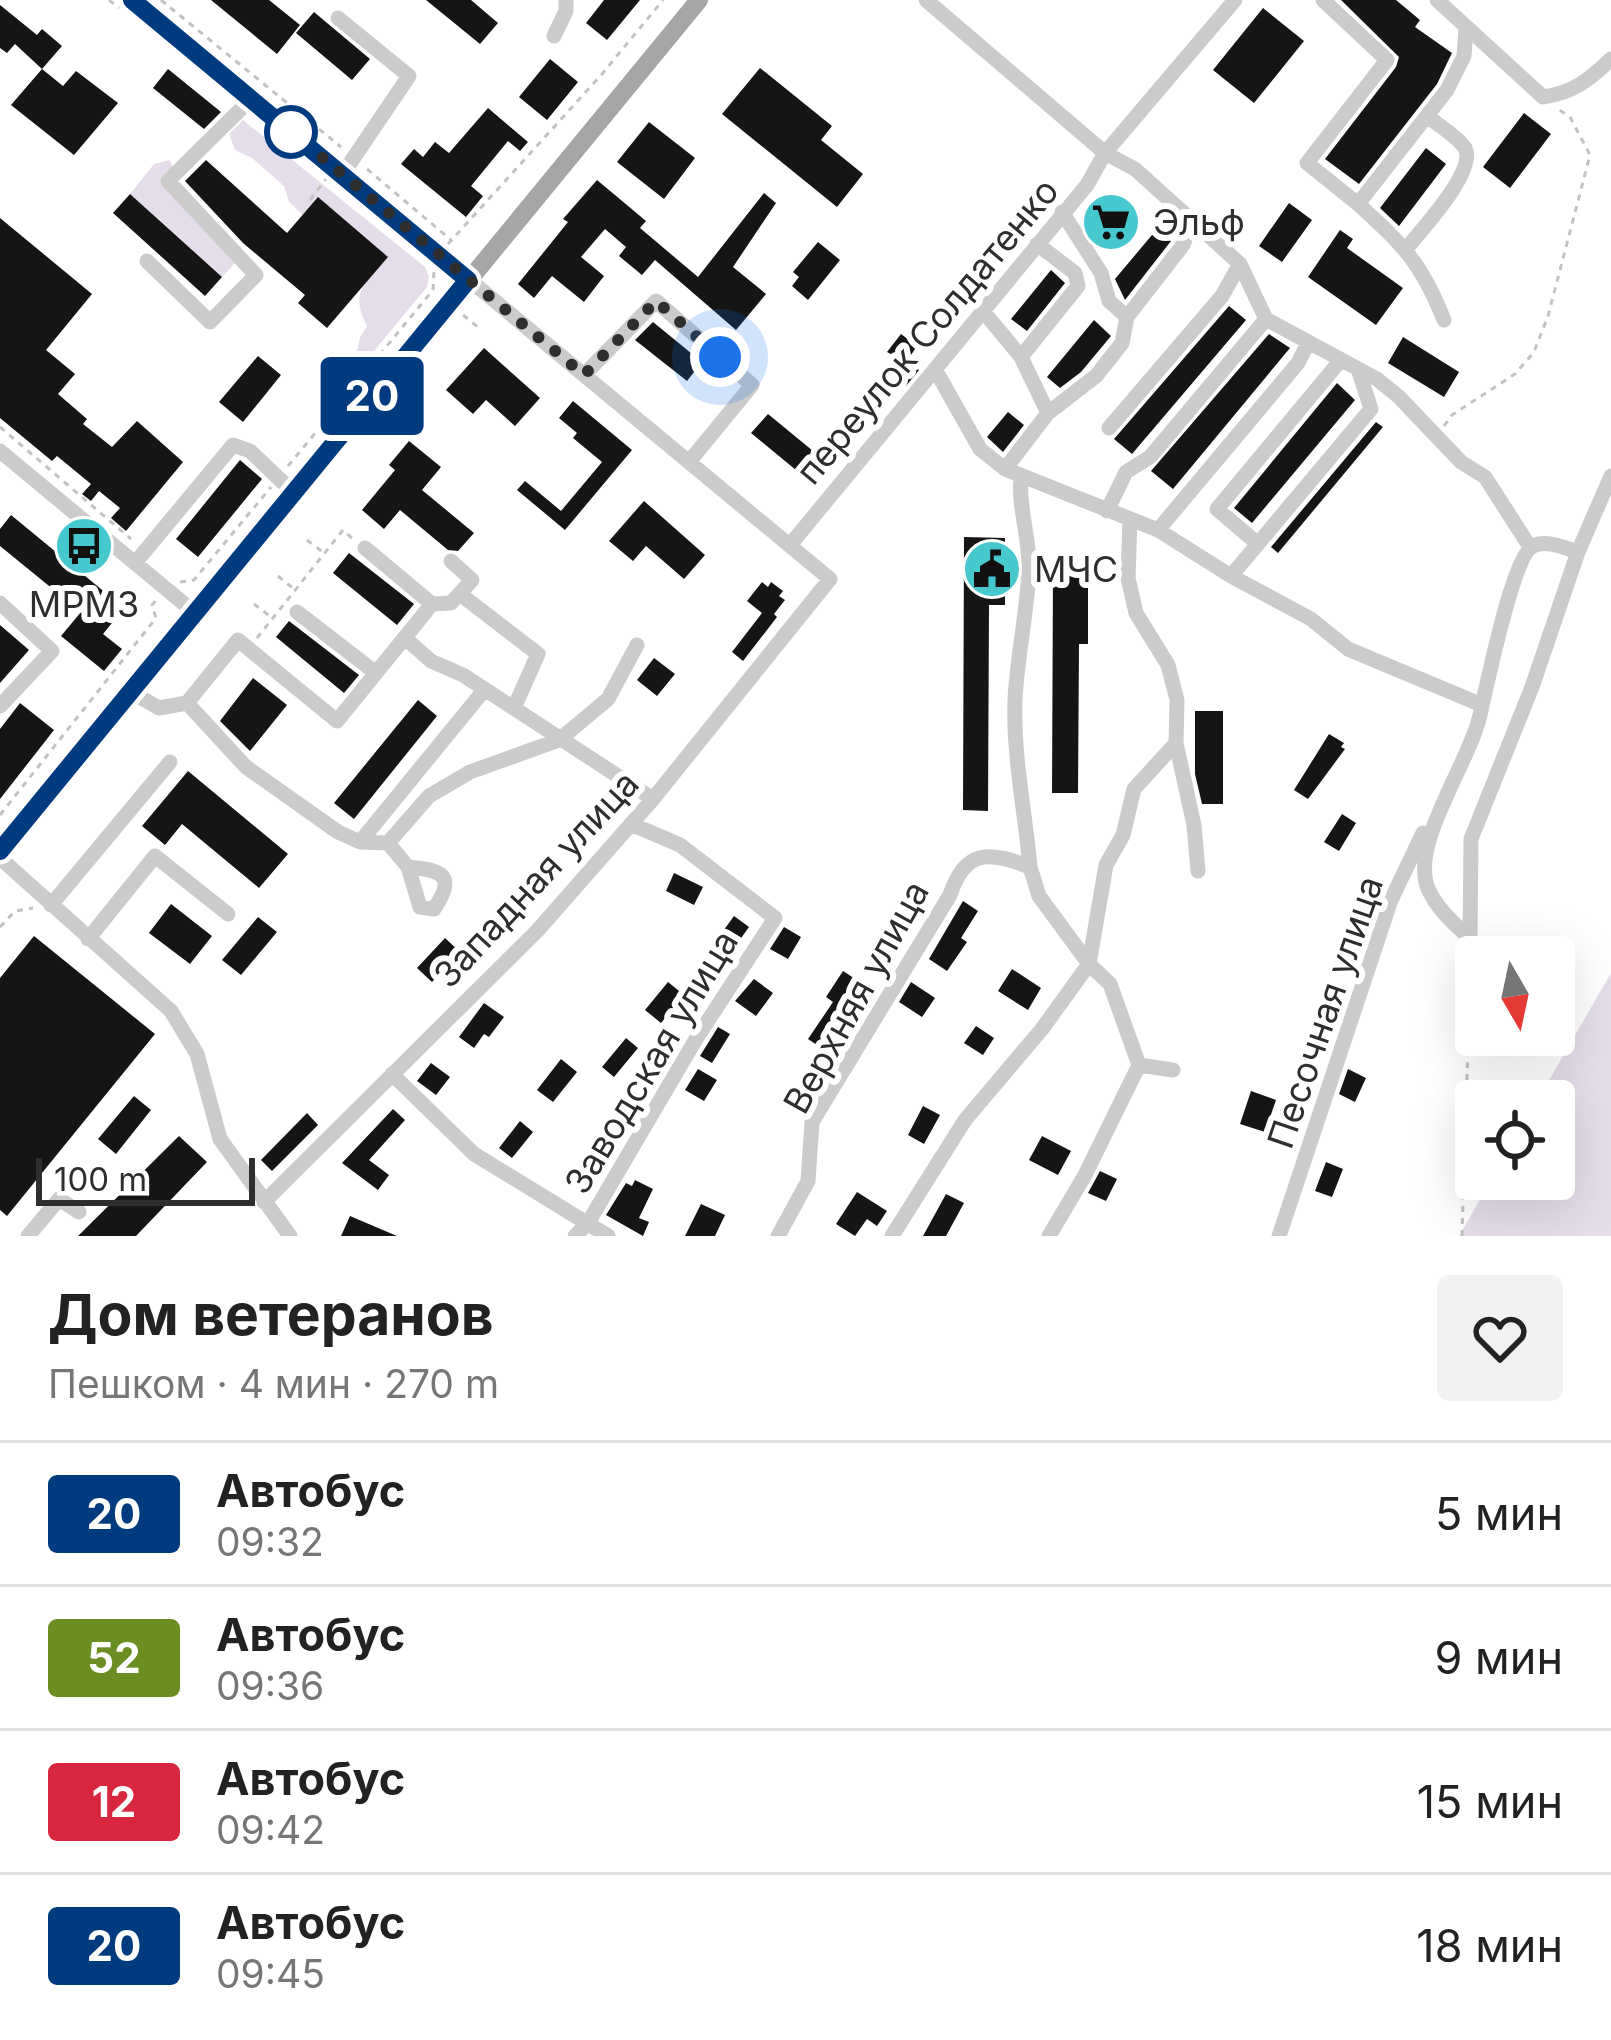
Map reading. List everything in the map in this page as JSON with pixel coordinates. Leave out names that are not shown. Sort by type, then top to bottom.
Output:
[{"type":"main road","points":[[0,855],[194,612],[286,485],[468,280],[699,0]]},
{"type":"street","points":[[554,36],[566,0]]},
{"type":"street","points":[[926,0],[1105,153],[1135,169],[1193,218],[1240,264],[1266,319],[1399,397],[1461,462],[1485,477],[1530,547]]},
{"type":"street","name":"переулок Солдатенко","points":[[790,545],[1234,0]]},
{"type":"street","points":[[1323,0],[1388,60],[1307,163],[1407,248],[1428,280],[1444,320]]},
{"type":"street","points":[[1436,0],[1543,97],[1567,94],[1611,59]]},
{"type":"street","points":[[140,3],[335,177],[790,545]]},
{"type":"street","points":[[335,177],[354,158],[409,76],[338,18]]},
{"type":"street","points":[[1358,204],[1447,90],[1464,56],[1466,27]]},
{"type":"street","points":[[147,261],[210,322],[256,275],[168,181],[251,99]]},
{"type":"street","points":[[1407,248],[1466,172],[1468,155],[1462,144],[1427,116]]},
{"type":"street","points":[[1062,212],[1101,273],[1109,301],[1127,317]]},
{"type":"street","points":[[1005,469],[1048,413],[1096,376],[1122,343],[1127,317],[1183,245],[1193,218]]},
{"type":"street","points":[[1022,357],[1078,286],[1075,273],[1037,244]]},
{"type":"street","points":[[1108,428],[1222,296],[1240,264]]},
{"type":"street","points":[[584,375],[656,301],[752,385],[689,462]]},
{"type":"street","points":[[983,311],[1022,357],[1048,413]]},
{"type":"street","points":[[1107,511],[1126,472],[1150,457],[1266,319]]},
{"type":"street","points":[[1158,530],[1298,363],[1308,343]]},
{"type":"street","points":[[1258,544],[1216,509],[1340,361]]},
{"type":"street","points":[[1231,576],[1371,409],[1358,369]]},
{"type":"street","points":[[936,370],[980,449],[1005,469],[1158,530],[1311,619],[1348,649],[1482,705]]},
{"type":"street","points":[[140,557],[233,445],[250,451],[286,485]]},
{"type":"street","points":[[0,451],[140,557],[166,589],[194,612]]},
{"type":"street","points":[[1470,936],[1471,839],[1611,476]]},
{"type":"street","points":[[1021,478],[1029,570],[1015,702],[1016,774],[1030,867],[1040,896],[1089,964],[1110,984],[1139,1065],[1049,1236]]},
{"type":"street","points":[[1130,519],[1129,578],[1136,614],[1168,664],[1177,700],[1176,743],[1194,825],[1198,872]]},
{"type":"street","points":[[1468,936],[1449,919],[1426,884],[1427,845],[1478,728],[1520,562],[1530,547],[1548,544],[1578,552]]},
{"type":"street","name":"Западная улица","points":[[264,1202],[537,931],[652,799],[830,579],[790,545]]},
{"type":"street","points":[[365,548],[432,604],[452,603],[472,580],[452,561]]},
{"type":"street","points":[[460,594],[538,654],[514,708]]},
{"type":"street","points":[[0,603],[52,651],[0,706]]},
{"type":"street","points":[[131,692],[159,708],[187,703],[238,640],[337,721],[432,604]]},
{"type":"street","points":[[297,612],[376,673]]},
{"type":"street","points":[[405,638],[431,662],[485,689],[652,799]]},
{"type":"street","points":[[388,843],[429,796],[470,772],[559,740],[608,699],[637,645]]},
{"type":"street","points":[[360,842],[485,689]]},
{"type":"street","points":[[187,703],[246,767],[338,832],[360,842],[388,843],[408,867]]},
{"type":"street","points":[[892,1236],[965,1120],[1042,1029],[1089,964],[1106,866],[1123,835],[1134,789],[1176,743]]},
{"type":"street","points":[[51,905],[170,762]]},
{"type":"street","name":"Песочная улица","points":[[1279,1236],[1391,899],[1424,830],[1440,815]]},
{"type":"street","name":"Заводская улица","points":[[575,1236],[775,918],[680,845],[631,824]]},
{"type":"street","points":[[0,855],[171,1011],[197,1054],[220,1139],[290,1236]]},
{"type":"street","points":[[88,939],[155,856],[228,914]]},
{"type":"street","name":"Верхняя улица","points":[[778,1236],[808,1181],[812,1121],[950,895],[957,875],[972,860],[1005,856],[1030,867]]},
{"type":"street","points":[[1139,1065],[1173,1070]]},
{"type":"street","points":[[392,1074],[474,1154],[608,1236]]},
{"type":"street","points":[[28,1236],[59,1199],[79,1212]]},
{"type":"path","points":[[161,0],[453,241],[663,0]]},
{"type":"path","points":[[1436,437],[1453,415],[1514,374],[1534,352],[1548,316],[1590,154],[1570,117],[1543,97]]},
{"type":"path","points":[[310,200],[335,177]]},
{"type":"path","points":[[0,815],[156,618],[152,604],[166,589],[194,580],[286,485],[433,290]]},
{"type":"path","points":[[463,315],[479,328]]},
{"type":"path","points":[[0,427],[140,557]]},
{"type":"path","points":[[248,649],[343,530],[365,548]]},
{"type":"path","points":[[307,540],[324,554]]},
{"type":"path","points":[[278,576],[295,590]]},
{"type":"path","points":[[254,604],[273,618]]},
{"type":"path","points":[[0,927],[14,911],[51,905]]},
{"type":"path","points":[[1462,1236],[1467,1056]]},
{"type":"shaded area","points":[[243,120],[425,267],[427,287],[351,379],[367,326],[359,304],[362,288],[388,257],[303,215],[289,202],[284,186],[252,158],[235,150],[229,134]]},
{"type":"shaded area","points":[[170,160],[173,168],[164,180],[236,262],[222,277],[130,194],[154,164]]},
{"type":"shaded area","points":[[1611,973],[1611,1236],[1459,1236],[1480,1200],[1575,1200],[1575,1080],[1549,1080],[1563,1056],[1575,1056],[1575,1035]]},
{"type":"building","points":[[211,0],[269,0],[300,25],[277,54]]},
{"type":"building","points":[[426,0],[471,0],[498,23],[480,44]]},
{"type":"building","points":[[604,0],[640,0],[607,40],[586,23]]},
{"type":"building","points":[[1341,0],[1396,0],[1420,20],[1415,27],[1452,53],[1437,84],[1359,184],[1325,159],[1399,57]]},
{"type":"building","points":[[0,5],[37,35],[42,29],[62,46],[42,69],[15,44],[7,53],[0,48]]},
{"type":"building","points":[[1263,8],[1304,41],[1254,103],[1213,70]]},
{"type":"building","points":[[314,12],[370,59],[352,80],[296,33]]},
{"type":"building","points":[[550,59],[578,82],[547,120],[519,97]]},
{"type":"building","points":[[760,68],[832,126],[821,140],[863,174],[837,207],[722,114]]},
{"type":"building","points":[[42,69],[63,86],[76,71],[118,103],[74,155],[11,105]]},
{"type":"building","points":[[168,69],[221,112],[204,129],[153,88]]},
{"type":"building","points":[[488,108],[528,142],[520,151],[508,141],[471,186],[483,196],[466,217],[401,164],[414,149],[423,157],[435,142],[449,153]]},
{"type":"building","points":[[1524,113],[1551,134],[1510,188],[1483,167]]},
{"type":"building","points":[[649,122],[695,158],[664,199],[617,162]]},
{"type":"building","points":[[1426,148],[1446,164],[1399,226],[1380,208]]},
{"type":"building","points":[[206,160],[287,233],[318,197],[388,257],[327,328],[298,303],[305,295],[243,243],[185,181]]},
{"type":"building","points":[[597,180],[646,221],[640,228],[698,277],[764,193],[776,203],[733,267],[766,294],[736,330],[655,260],[642,275],[619,256],[626,247],[605,229],[581,257],[604,276],[584,302],[552,276],[534,298],[518,284]]},
{"type":"building","points":[[130,194],[222,277],[205,296],[113,213]]},
{"type":"building","points":[[1289,203],[1312,220],[1282,262],[1259,246]]},
{"type":"building","points":[[0,218],[92,294],[46,350],[75,374],[58,394],[87,419],[83,424],[112,447],[137,421],[183,462],[126,531],[111,518],[120,508],[99,491],[91,501],[82,494],[91,484],[57,456],[52,461],[0,418]]},
{"type":"building","points":[[1157,229],[1171,241],[1125,300],[1115,279]]},
{"type":"building","points":[[1340,230],[1353,239],[1347,248],[1403,288],[1376,325],[1308,277]]},
{"type":"building","points":[[818,242],[840,260],[808,300],[792,286],[799,277],[793,272]]},
{"type":"building","points":[[1051,270],[1065,283],[1027,331],[1011,319]]},
{"type":"building","points":[[967,281],[981,293],[960,316],[947,304]]},
{"type":"building","points":[[1229,306],[1246,320],[1132,454],[1114,439]]},
{"type":"building","points":[[1094,320],[1111,336],[1081,372],[1060,388],[1047,377]]},
{"type":"building","points":[[653,322],[702,362],[687,381],[635,340]]},
{"type":"building","points":[[901,334],[917,346],[907,361],[919,370],[906,386],[893,376],[904,361],[887,352]]},
{"type":"building","points":[[1269,334],[1290,348],[1173,489],[1151,471]]},
{"type":"building","points":[[1403,337],[1459,372],[1444,397],[1388,363]]},
{"type":"building","points":[[484,348],[540,398],[515,426],[486,400],[473,414],[446,390]]},
{"type":"building","points":[[258,356],[281,375],[243,422],[219,402]]},
{"type":"building","points":[[1337,383],[1355,400],[1252,523],[1234,508]]},
{"type":"building","points":[[573,401],[632,450],[565,530],[517,490],[525,481],[561,511],[602,462],[573,438],[577,433],[559,418]]},
{"type":"building","points":[[1008,412],[1024,425],[1003,452],[987,437]]},
{"type":"building","points":[[768,414],[824,460],[808,480],[751,433]]},
{"type":"building","points":[[1376,422],[1383,427],[1278,553],[1271,547]]},
{"type":"building","points":[[409,441],[441,467],[422,490],[474,533],[458,551],[448,550],[400,510],[384,529],[362,510],[395,470],[389,465]]},
{"type":"building","points":[[240,460],[262,479],[198,557],[176,539]]},
{"type":"building","points":[[644,501],[705,555],[684,579],[646,546],[633,561],[609,541]]},
{"type":"building","points":[[11,515],[124,608],[103,634],[122,649],[104,671],[61,636],[81,612],[0,546],[0,529]]},
{"type":"building","points":[[964,537],[1005,538],[1005,605],[989,605],[988,811],[963,810]]},
{"type":"building","points":[[349,553],[414,604],[397,625],[333,573]]},
{"type":"building","points":[[1053,568],[1088,569],[1088,644],[1079,644],[1078,793],[1052,793]]},
{"type":"building","points":[[762,582],[783,591],[779,596],[785,600],[743,661],[732,652],[762,613],[747,601]]},
{"type":"building","points":[[289,621],[359,675],[344,693],[276,637]]},
{"type":"building","points":[[0,625],[29,650],[0,683]]},
{"type":"building","points":[[654,658],[675,674],[657,696],[637,680]]},
{"type":"building","points":[[253,678],[287,705],[250,751],[220,721]]},
{"type":"building","points":[[418,700],[437,716],[354,819],[334,803]]},
{"type":"building","points":[[20,703],[54,730],[0,799],[0,729]]},
{"type":"building","points":[[1195,711],[1223,711],[1223,804],[1202,804],[1195,774]]},
{"type":"building","points":[[1329,734],[1344,743],[1341,747],[1345,749],[1308,799],[1294,790]]},
{"type":"building","points":[[188,771],[288,854],[259,888],[182,824],[165,845],[142,826]]},
{"type":"building","points":[[1342,814],[1356,823],[1339,851],[1324,842]]},
{"type":"building","points":[[674,873],[703,887],[694,905],[666,891]]},
{"type":"building","points":[[963,901],[978,911],[961,938],[967,942],[947,971],[929,959]]},
{"type":"building","points":[[171,904],[212,936],[190,964],[149,933]]},
{"type":"building","points":[[734,916],[749,927],[734,948],[718,938]]},
{"type":"building","points":[[258,917],[277,932],[241,975],[222,960]]},
{"type":"building","points":[[784,927],[801,937],[788,959],[770,949]]},
{"type":"building","points":[[34,936],[155,1034],[7,1216],[0,1210],[0,978]]},
{"type":"building","points":[[445,938],[460,952],[432,982],[417,968]]},
{"type":"building","points":[[1012,969],[1041,988],[1028,1010],[998,991]]},
{"type":"building","points":[[843,971],[866,986],[823,1049],[808,1039],[833,1002],[826,997]]},
{"type":"building","points":[[754,979],[773,993],[756,1016],[735,1001]]},
{"type":"building","points":[[668,982],[684,995],[661,1023],[645,1010]]},
{"type":"building","points":[[911,982],[935,998],[922,1017],[899,1002]]},
{"type":"building","points":[[484,1003],[504,1017],[474,1048],[459,1037]]},
{"type":"building","points":[[976,1026],[994,1038],[983,1055],[964,1043]]},
{"type":"building","points":[[718,1027],[730,1034],[712,1063],[700,1056]]},
{"type":"building","points":[[626,1038],[638,1048],[614,1077],[602,1067]]},
{"type":"building","points":[[561,1059],[577,1072],[553,1102],[537,1090]]},
{"type":"building","points":[[431,1063],[450,1077],[436,1095],[417,1081]]},
{"type":"building","points":[[698,1069],[717,1080],[704,1101],[685,1090]]},
{"type":"building","points":[[1348,1069],[1366,1078],[1355,1102],[1339,1094]]},
{"type":"building","points":[[1251,1091],[1276,1100],[1265,1132],[1240,1124]]},
{"type":"building","points":[[134,1096],[151,1110],[116,1154],[98,1139]]},
{"type":"building","points":[[923,1106],[940,1115],[924,1144],[908,1135]]},
{"type":"building","points":[[393,1109],[405,1120],[369,1160],[389,1175],[378,1190],[342,1163]]},
{"type":"building","points":[[307,1113],[318,1125],[272,1171],[261,1160]]},
{"type":"building","points":[[520,1121],[533,1132],[512,1158],[499,1148]]},
{"type":"building","points":[[179,1136],[207,1162],[136,1236],[78,1236]]},
{"type":"building","points":[[1042,1136],[1071,1151],[1058,1175],[1029,1160]]},
{"type":"building","points":[[1326,1162],[1343,1169],[1332,1197],[1315,1191]]},
{"type":"building","points":[[1100,1171],[1117,1179],[1106,1201],[1088,1193]]},
{"type":"building","points":[[635,1180],[653,1189],[639,1218],[649,1222],[643,1236],[606,1215],[626,1183],[632,1186]]},
{"type":"building","points":[[857,1192],[887,1211],[877,1226],[867,1219],[855,1236],[836,1224]]},
{"type":"building","points":[[946,1194],[964,1203],[946,1236],[923,1236]]},
{"type":"building","points":[[701,1204],[725,1215],[715,1236],[685,1236]]},
{"type":"building","points":[[350,1216],[397,1236],[341,1236]]},
{"type":"bus line","name":"20","points":[[0,851],[468,280],[132,0]]},
{"type":"place","name":"Эльф","points":[[1111,222]]},
{"type":"place","name":"МРМЗ","points":[[84,546]]},
{"type":"place","name":"МЧС","points":[[992,569]]},
{"type":"route","points":[[291,132],[282,124],[584,375],[656,301],[720,357]]}]
